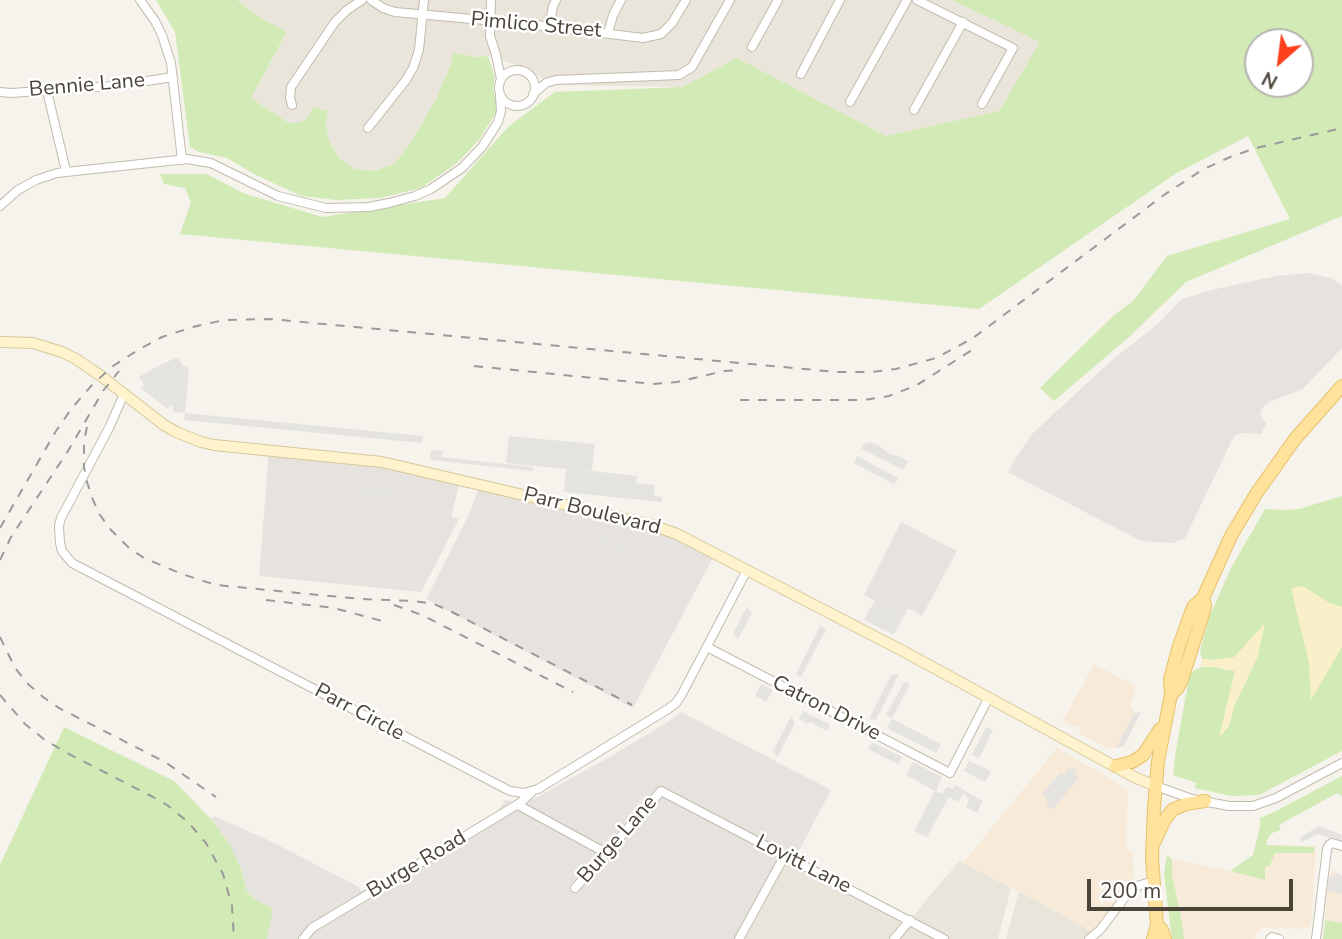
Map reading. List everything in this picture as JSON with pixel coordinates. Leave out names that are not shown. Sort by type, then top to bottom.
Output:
[{"type":"main road","name":"Parr Boulevard","points":[[0,342],[33,343],[62,352],[87,366],[170,428],[201,442],[382,462],[652,525],[677,534],[1156,786]]},
{"type":"main road","points":[[1153,939],[1157,925],[1153,848],[1158,761],[1171,694],[1181,682],[1204,611],[1203,598],[1231,536],[1263,483],[1308,423],[1342,386]]},
{"type":"main road","points":[[1116,766],[1132,762],[1143,755],[1166,719]]},
{"type":"main road","points":[[1153,848],[1164,821],[1172,810],[1186,804],[1205,801]]},
{"type":"main road","points":[[1157,925],[1165,939]]},
{"type":"street","points":[[140,0],[155,21],[169,56],[181,160]]},
{"type":"street","points":[[292,105],[291,87],[342,14],[362,0]]},
{"type":"street","name":"Pimlico Street","points":[[372,0],[395,12],[643,38],[661,34],[672,23],[686,0]]},
{"type":"street","points":[[369,128],[413,68],[419,50],[425,0]]},
{"type":"street","points":[[491,0],[490,36],[501,79]]},
{"type":"street","points":[[549,28],[556,0]]},
{"type":"street","points":[[608,33],[621,0]]},
{"type":"street","points":[[0,206],[18,190],[36,180],[66,171],[181,160],[211,163],[278,196],[326,208],[369,207],[415,196],[447,179],[474,156],[498,122],[507,113],[526,103],[546,83],[556,80],[679,75],[692,67],[730,0]]},
{"type":"street","points":[[752,47],[778,0]]},
{"type":"street","points":[[801,74],[840,0]]},
{"type":"street","points":[[850,102],[907,0]]},
{"type":"street","points":[[917,0],[1013,48],[982,104]]},
{"type":"street","points":[[915,110],[963,22]]},
{"type":"street","points":[[496,55],[515,70],[546,83]]},
{"type":"street","points":[[498,122],[501,111],[499,85],[507,73],[515,70]]},
{"type":"street","name":"Bennie Lane","points":[[0,92],[114,86],[173,76]]},
{"type":"street","points":[[531,77],[535,89],[533,94]]},
{"type":"street","points":[[47,90],[66,171]]},
{"type":"street","points":[[500,96],[509,104],[518,106]]},
{"type":"street","name":"Parr Circle","points":[[124,394],[109,428],[61,517],[60,543],[62,551],[72,563],[510,792],[532,792]]},
{"type":"street","points":[[532,792],[668,709],[682,694],[747,570]]},
{"type":"street","name":"Catron Drive","points":[[707,646],[950,773],[989,697]]},
{"type":"street","points":[[1156,786],[1192,799],[1241,807],[1267,802],[1342,763]]},
{"type":"street","name":"Burge Lane","points":[[575,888],[661,791]]},
{"type":"street","name":"Lovitt Lane","points":[[661,791],[944,939]]},
{"type":"street","name":"Burge Road","points":[[303,939],[312,928],[518,804],[532,792]]},
{"type":"street","points":[[518,804],[606,853]]},
{"type":"street","points":[[1315,939],[1327,849],[1332,843],[1342,846]]},
{"type":"street","points":[[739,939],[785,855]]},
{"type":"street","points":[[1089,939],[1100,930],[1131,889],[1154,881]]},
{"type":"street","points":[[894,939],[910,920]]},
{"type":"street","points":[[1270,939],[1279,939]]},
{"type":"shaded area","points":[[237,0],[952,0],[1041,42],[999,111],[886,136],[737,58],[682,87],[557,85],[513,64],[488,56],[453,54],[436,99],[410,144],[394,164],[374,171],[354,169],[339,158],[329,141],[326,123],[328,112],[314,107],[305,120],[289,123],[251,98],[287,33]]},
{"type":"shaded area","points":[[1308,273],[1331,278],[1342,286],[1342,348],[1303,389],[1269,402],[1262,408],[1260,415],[1267,425],[1262,434],[1243,433],[1234,436],[1185,538],[1173,543],[1141,541],[1008,472],[1033,433],[1113,359],[1158,324],[1182,299],[1243,283]]},
{"type":"shaded area","points":[[178,357],[183,366],[189,368],[185,413],[173,412],[173,406],[168,409],[141,388],[144,384],[139,377]]},
{"type":"shaded area","points":[[185,413],[423,436],[422,443],[184,420]]},
{"type":"shaded area","points":[[509,436],[595,444],[592,470],[583,470],[637,476],[636,483],[655,485],[654,496],[662,497],[662,502],[564,492],[566,469],[506,463]]},
{"type":"shaded area","points":[[869,442],[908,461],[903,470],[862,449],[864,444]]},
{"type":"shaded area","points":[[269,450],[363,459],[460,480],[451,517],[459,519],[421,592],[259,576]]},
{"type":"shaded area","points":[[431,450],[443,451],[442,457],[533,467],[533,471],[430,460]]},
{"type":"shaded area","points":[[857,456],[898,478],[894,484],[854,463]]},
{"type":"shaded area","points":[[356,482],[415,494],[413,504],[355,493]]},
{"type":"shaded area","points":[[480,485],[652,525],[715,554],[633,708],[426,599],[468,517]]},
{"type":"shaded area","points":[[901,522],[957,551],[922,616],[908,608],[904,616],[864,595]]},
{"type":"shaded area","points":[[598,532],[637,552],[638,560],[599,541]]},
{"type":"shaded area","points":[[875,600],[904,616],[894,635],[864,620]]},
{"type":"shaded area","points":[[747,607],[752,613],[738,639],[733,633]]},
{"type":"shaded area","points":[[820,626],[826,629],[801,677],[796,674]]},
{"type":"shaded area","points":[[1094,664],[1135,686],[1130,706],[1135,713],[1141,712],[1124,746],[1109,749],[1078,733],[1081,727],[1063,720]]},
{"type":"shaded area","points":[[899,674],[876,720],[869,719],[891,675]]},
{"type":"shaded area","points":[[904,682],[910,684],[892,719],[886,715]]},
{"type":"shaded area","points":[[761,684],[773,690],[766,702],[755,696]]},
{"type":"shaded area","points":[[803,711],[830,725],[827,731],[799,719]]},
{"type":"shaded area","points":[[681,712],[831,790],[794,860],[785,855],[739,939],[267,939],[273,909],[253,898],[247,891],[230,845],[211,819],[214,816],[270,841],[359,887],[361,891],[495,816],[505,800],[520,803],[534,799],[613,755]]},
{"type":"shaded area","points":[[1141,712],[1124,746],[1116,748],[1135,713]]},
{"type":"shaded area","points":[[791,716],[795,723],[777,758],[773,751]]},
{"type":"shaded area","points":[[892,719],[941,744],[936,753],[887,728]]},
{"type":"shaded area","points":[[986,727],[993,730],[979,758],[972,755]]},
{"type":"shaded area","points":[[872,742],[902,757],[898,764],[868,749]]},
{"type":"shaded area","points":[[1057,748],[1128,789],[1126,849],[1133,852],[1134,880],[1099,923],[1095,934],[963,863]]},
{"type":"shaded area","points":[[969,761],[991,771],[985,782],[964,771]]},
{"type":"shaded area","points":[[913,762],[942,777],[936,791],[942,794],[947,787],[953,789],[955,785],[983,801],[977,813],[966,807],[969,799],[964,793],[958,802],[949,797],[927,837],[914,831],[935,791],[906,775]]},
{"type":"shaded area","points":[[1073,768],[1078,771],[1078,779],[1053,809],[1048,808],[1046,798],[1042,794],[1061,772],[1065,776],[1066,770]]},
{"type":"shaded area","points":[[1320,826],[1342,835],[1341,842],[1318,834],[1302,842],[1300,837]]},
{"type":"shaded area","points":[[1266,845],[1316,846],[1311,924],[1306,929],[1262,928],[1254,937],[1256,939],[1184,939],[1172,875],[1172,859],[1264,880]]},
{"type":"shaded area","points":[[788,860],[903,919],[888,939],[745,939]]},
{"type":"shaded area","points":[[959,861],[1011,888],[998,939],[894,939]]},
{"type":"shaded area","points":[[1332,870],[1342,876],[1342,923],[1325,920],[1328,881]]},
{"type":"shaded area","points":[[1338,873],[1342,876],[1342,893],[1327,891],[1330,877]]},
{"type":"shaded area","points":[[1019,891],[1095,934],[1088,939],[1006,939]]},
{"type":"green space","points":[[156,0],[237,0],[259,17],[287,32],[251,98],[289,123],[305,120],[313,107],[328,111],[326,123],[329,141],[339,158],[354,169],[374,171],[394,164],[410,144],[436,99],[453,53],[488,56],[495,77],[495,114],[479,140],[457,163],[421,188],[381,198],[336,200],[301,196],[227,158],[199,152],[190,147],[175,32]]},
{"type":"green space","points":[[952,0],[1342,0],[1342,216],[1186,282],[1129,337],[1054,401],[1040,388],[1114,315],[1133,301],[1167,256],[1290,219],[1248,136],[1175,174],[979,309],[180,234],[191,202],[185,188],[164,184],[160,174],[207,174],[243,193],[322,217],[445,198],[509,126],[555,92],[682,87],[737,58],[886,136],[999,111],[1040,42]]},
{"type":"green space","points":[[1342,496],[1342,751],[1259,795],[1231,796],[1195,788],[1196,783],[1173,775],[1190,673],[1201,667],[1235,671],[1220,736],[1229,726],[1234,706],[1258,656],[1202,659],[1200,651],[1209,618],[1231,568],[1265,509],[1299,509]]},
{"type":"green space","points":[[64,727],[174,781],[211,819],[230,845],[247,891],[253,898],[273,909],[267,939],[0,939],[0,865]]},
{"type":"green space","points":[[1342,776],[1342,796],[1337,793],[1279,825],[1281,830],[1272,833],[1267,840],[1266,845],[1314,847],[1314,853],[1275,853],[1270,865],[1265,867],[1265,880],[1230,871],[1253,855],[1260,818]]},
{"type":"green space","points":[[1167,855],[1172,859],[1172,875],[1184,939],[1172,939],[1164,874]]},
{"type":"green space","points":[[1325,920],[1342,923],[1342,939],[1323,939]]},
{"type":"sand","points":[[1303,586],[1328,602],[1342,607],[1342,647],[1311,700],[1309,663],[1291,588]]},
{"type":"sand","points":[[1265,623],[1258,656],[1234,706],[1229,726],[1219,737],[1235,671],[1201,667],[1202,659],[1234,657]]},
{"type":"railway","points":[[0,528],[56,431],[92,385],[113,366],[138,350],[162,337],[193,327],[224,320],[270,319],[836,372],[896,369],[936,358],[973,338],[1164,195],[1202,170],[1256,148],[1342,128]]},
{"type":"railway","points":[[740,400],[865,400],[889,396],[917,385],[972,350]]},
{"type":"railway","points":[[474,366],[653,384],[741,370]]},
{"type":"railway","points":[[0,560],[11,537],[68,451],[103,391],[119,371]]},
{"type":"railway","points":[[87,427],[84,467],[93,500],[111,530],[144,558],[216,585],[434,604],[632,705]]},
{"type":"railway","points":[[266,600],[334,608],[386,622]]},
{"type":"railway","points":[[394,605],[422,615],[573,692]]},
{"type":"railway","points":[[0,637],[15,668],[43,697],[59,708],[165,762],[216,797]]},
{"type":"railway","points":[[0,695],[25,724],[45,740],[167,805],[188,822],[206,843],[223,874],[232,906],[234,939]]}]
